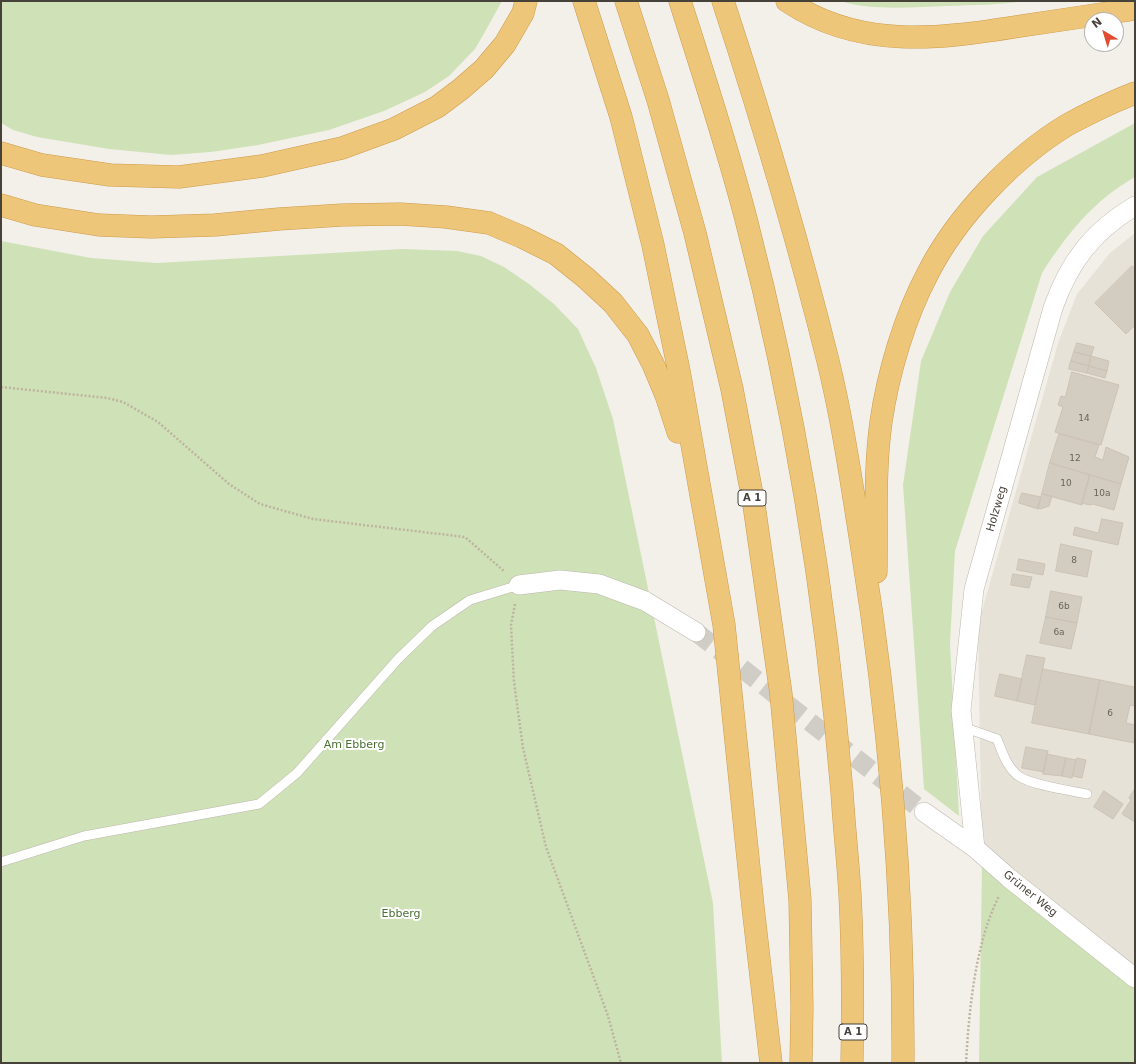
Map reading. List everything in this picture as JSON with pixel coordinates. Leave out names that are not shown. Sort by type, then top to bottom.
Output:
[{"type":"highway","points":[[1,153],[42,165],[110,175],[179,177],[262,166],[342,148],[394,129],[437,107],[461,89],[484,69],[505,44],[523,13],[526,1]]},
{"type":"highway","points":[[584,1],[620,117],[653,245],[679,371],[706,519],[724,626],[753,907],[771,1063]]},
{"type":"highway","name":"A 1","points":[[626,1],[658,100],[695,233],[732,389],[754,505],[781,694],[800,900],[802,1008],[801,1063]]},
{"type":"highway","name":"A 1","points":[[680,1],[746,219],[783,375],[819,575],[836,720],[850,895],[853,1000],[852,1063]]},
{"type":"highway","points":[[723,1],[787,206],[828,363],[850,472],[874,628],[896,843],[903,994],[903,1063]]},
{"type":"highway","points":[[787,1],[823,21],[850,31],[883,36],[920,38],[967,34],[1135,9]]},
{"type":"highway","points":[[874,628],[877,468],[882,421],[891,375],[900,345],[911,310],[928,272],[948,240],[967,214],[989,189],[1011,168],[1038,145],[1067,126],[1105,106],[1135,93]]},
{"type":"highway","points":[[1,205],[35,215],[99,225],[151,227],[215,225],[342,215],[400,214],[446,217],[489,223],[522,237],[556,254],[586,278],[613,303],[638,335],[666,395],[706,519]]},
{"type":"street","name":"Holzweg","points":[[975,848],[961,710],[974,589],[1053,308],[1061,285],[1085,248],[1099,232],[1118,216],[1135,206]]},
{"type":"street","points":[[519,585],[560,580],[598,584],[645,601],[696,632]]},
{"type":"street","name":"Grüner Weg","points":[[924,812],[975,848],[1009,878],[1135,978]]},
{"type":"lane","points":[[1,862],[84,836],[259,804],[297,773],[398,660],[432,626],[470,600],[519,585]]},
{"type":"lane","points":[[963,727],[997,739],[1009,765],[1017,776],[1030,782],[1087,794]]},
{"type":"path","points":[[1,387],[108,398],[123,402],[158,422],[229,484],[260,504],[313,520],[465,537],[519,585],[512,625],[514,682],[523,748],[546,847],[608,1016],[621,1063]]},
{"type":"path","points":[[966,1063],[968,1029],[978,963],[992,911],[1009,878]]},
{"type":"shaded area","points":[[1135,233],[1135,989],[982,864],[978,625],[1058,343],[1077,294],[1110,253]]},
{"type":"green space","points":[[1,1],[502,1],[475,49],[449,76],[425,92],[384,111],[329,130],[258,145],[211,152],[171,155],[109,149],[37,137],[13,130],[1,123]]},
{"type":"green space","points":[[840,1],[1026,1],[986,5],[892,8],[865,6]]},
{"type":"green space","points":[[1135,123],[1135,177],[1107,196],[1082,219],[1061,245],[1042,273],[955,551],[950,644],[959,816],[924,789],[903,485],[921,361],[950,292],[983,236],[1037,177]]},
{"type":"green space","name":"Am Ebberg","points":[[1,241],[91,258],[157,263],[402,249],[457,251],[481,256],[504,267],[529,284],[554,304],[578,329],[596,368],[613,419],[713,903],[722,1063],[1,1063]]},
{"type":"green space","points":[[982,864],[1135,989],[1135,1063],[979,1063]]},
{"type":"building","points":[[1132,266],[1135,269],[1135,325],[1126,334],[1095,303]]},
{"type":"building","points":[[1077,343],[1094,347],[1091,356],[1074,352]]},
{"type":"building","points":[[1074,352],[1091,356],[1089,366],[1071,361]]},
{"type":"building","points":[[1091,356],[1109,361],[1107,371],[1089,366]]},
{"type":"building","points":[[1071,361],[1089,366],[1087,373],[1069,369]]},
{"type":"building","points":[[1089,366],[1107,371],[1105,378],[1087,373]]},
{"type":"building","points":[[1072,372],[1119,385],[1101,445],[1055,432],[1063,407],[1058,405],[1061,396],[1065,397]]},
{"type":"building","points":[[1059,434],[1099,445],[1095,457],[1103,460],[1106,447],[1129,457],[1121,484],[1050,463]]},
{"type":"building","points":[[1050,463],[1090,475],[1082,505],[1042,494]]},
{"type":"building","points":[[1090,475],[1121,484],[1114,510],[1093,504],[1090,505],[1082,503]]},
{"type":"building","points":[[1022,493],[1041,497],[1038,509],[1019,503]]},
{"type":"building","points":[[1042,494],[1052,496],[1049,506],[1040,509],[1038,508]]},
{"type":"building","points":[[1102,519],[1123,523],[1118,545],[1073,535],[1075,527],[1098,533]]},
{"type":"building","points":[[1061,544],[1092,551],[1087,577],[1056,571]]},
{"type":"building","points":[[1019,559],[1045,564],[1043,575],[1017,570]]},
{"type":"building","points":[[1013,574],[1032,577],[1029,588],[1011,585]]},
{"type":"building","points":[[1051,591],[1082,597],[1077,623],[1046,617]]},
{"type":"building","points":[[1046,617],[1077,623],[1071,649],[1040,643]]},
{"type":"building","points":[[1027,655],[1045,658],[1035,705],[1017,701]]},
{"type":"building","points":[[1043,669],[1100,680],[1089,734],[1032,723]]},
{"type":"building","points":[[1000,674],[1022,679],[1017,701],[995,696]]},
{"type":"building","points":[[1100,680],[1134,687],[1135,706],[1130,705],[1126,723],[1135,725],[1134,743],[1089,734]]},
{"type":"building","points":[[1026,747],[1048,751],[1044,772],[1022,768]]},
{"type":"building","points":[[1047,754],[1066,758],[1062,776],[1043,774]]},
{"type":"building","points":[[1066,758],[1076,760],[1072,778],[1062,776]]},
{"type":"building","points":[[1077,758],[1086,760],[1082,778],[1073,776]]},
{"type":"building","points":[[1135,789],[1135,822],[1122,814],[1131,800],[1129,798]]},
{"type":"building","points":[[1104,791],[1123,804],[1113,819],[1094,807]]},
{"type":"tunnel","points":[[696,632],[924,812]]},
{"type":"park label","name":"Ebberg","points":[[401,914]]}]
